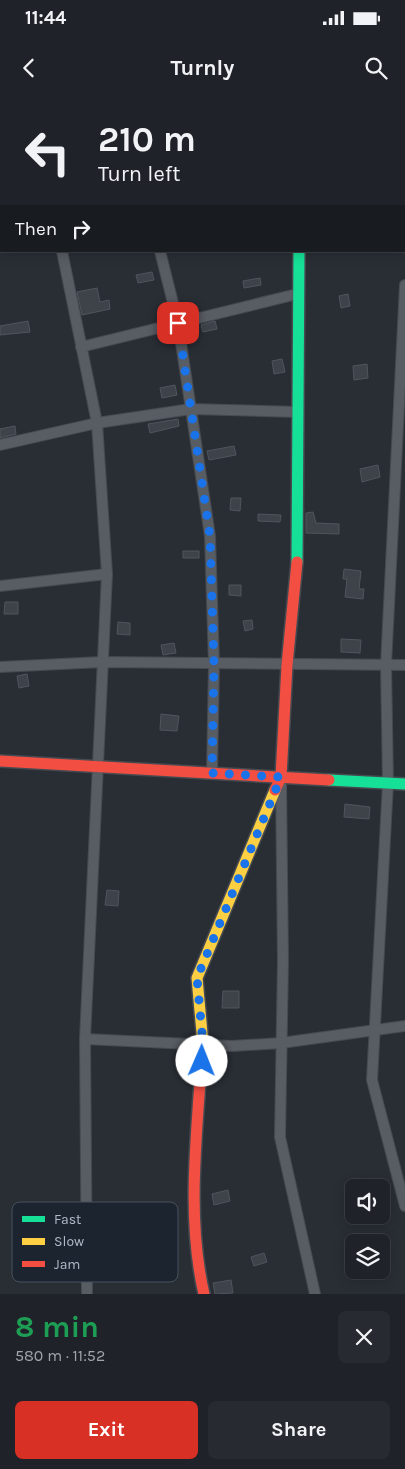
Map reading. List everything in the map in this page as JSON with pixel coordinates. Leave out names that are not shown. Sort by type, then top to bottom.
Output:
[{"type":"street","points":[[62,252],[97,423],[107,574],[85,1039],[86,1202]]},
{"type":"street","points":[[160,252],[178,323],[210,536],[214,664],[212,773]]},
{"type":"street","points":[[299,252],[297,294],[297,571],[287,665],[281,777],[280,1137],[315,1294]]},
{"type":"street","points":[[405,285],[386,665],[388,783],[372,1080],[405,1206]]},
{"type":"street","points":[[81,347],[297,294]]},
{"type":"street","points":[[0,445],[97,423],[191,409],[298,412]]},
{"type":"street","points":[[0,586],[107,574]]},
{"type":"street","points":[[0,667],[102,662],[405,665]]},
{"type":"street","points":[[0,762],[405,784]]},
{"type":"street","points":[[204,1294],[197,1264],[195,1164],[203,1044],[197,978],[281,777]]},
{"type":"street","points":[[85,1039],[232,1046],[281,1042],[405,1026]]},
{"type":"building","points":[[152,272],[154,280],[138,283],[136,275]]},
{"type":"building","points":[[260,278],[261,285],[244,288],[243,281]]},
{"type":"building","points":[[97,288],[100,302],[109,300],[110,309],[82,315],[77,292]]},
{"type":"building","points":[[348,294],[350,306],[341,308],[339,296]]},
{"type":"building","points":[[28,321],[30,332],[0,335],[0,326]]},
{"type":"building","points":[[215,321],[217,329],[203,332],[201,325]]},
{"type":"building","points":[[282,359],[285,372],[274,374],[272,361]]},
{"type":"building","points":[[367,364],[368,378],[354,380],[353,366]]},
{"type":"building","points":[[175,385],[177,395],[162,398],[160,388]]},
{"type":"building","points":[[178,419],[179,426],[150,433],[148,424]]},
{"type":"building","points":[[15,426],[16,434],[0,438],[0,429]]},
{"type":"building","points":[[234,446],[236,455],[209,460],[207,451]]},
{"type":"building","points":[[378,465],[380,477],[362,482],[360,469]]},
{"type":"building","points":[[231,498],[241,498],[240,511],[230,510]]},
{"type":"building","points":[[313,512],[316,523],[339,524],[339,534],[306,533],[306,513]]},
{"type":"building","points":[[258,514],[281,515],[280,522],[258,521]]},
{"type":"building","points":[[183,551],[199,551],[199,558],[183,558]]},
{"type":"building","points":[[344,569],[361,571],[359,589],[364,589],[363,599],[345,597],[347,579],[343,579]]},
{"type":"building","points":[[229,585],[241,585],[241,596],[229,595]]},
{"type":"building","points":[[5,602],[18,602],[18,614],[4,614]]},
{"type":"building","points":[[252,620],[253,629],[245,631],[243,621]]},
{"type":"building","points":[[118,622],[130,623],[130,635],[117,634]]},
{"type":"building","points":[[341,639],[361,640],[360,653],[341,652]]},
{"type":"building","points":[[174,643],[176,653],[163,655],[161,645]]},
{"type":"building","points":[[27,674],[29,686],[19,688],[17,676]]},
{"type":"building","points":[[161,714],[179,716],[177,731],[160,730]]},
{"type":"building","points":[[345,804],[370,807],[369,819],[344,817]]},
{"type":"building","points":[[107,890],[119,891],[118,906],[105,905]]},
{"type":"building","points":[[223,991],[239,991],[239,1008],[222,1008]]},
{"type":"building","points":[[228,1190],[230,1201],[214,1205],[212,1194]]},
{"type":"building","points":[[264,1253],[267,1262],[254,1266],[251,1257]]},
{"type":"building","points":[[231,1280],[233,1293],[215,1294],[213,1283]]},
{"type":"traffic: fast","points":[[297,562],[299,252]]},
{"type":"traffic: fast","points":[[329,780],[405,784]]},
{"type":"traffic: slow","points":[[201,1068],[203,1044],[197,978],[275,790]]},
{"type":"traffic: jam","points":[[275,790],[281,777],[287,665],[297,562]]},
{"type":"traffic: jam","points":[[0,761],[329,780]]},
{"type":"traffic: jam","points":[[201,1068],[195,1153],[194,1210],[199,1266],[204,1294]]},
{"type":"route","points":[[178,323],[210,536],[214,664],[212,773],[281,777],[197,978],[203,1044],[202,1061]]}]
